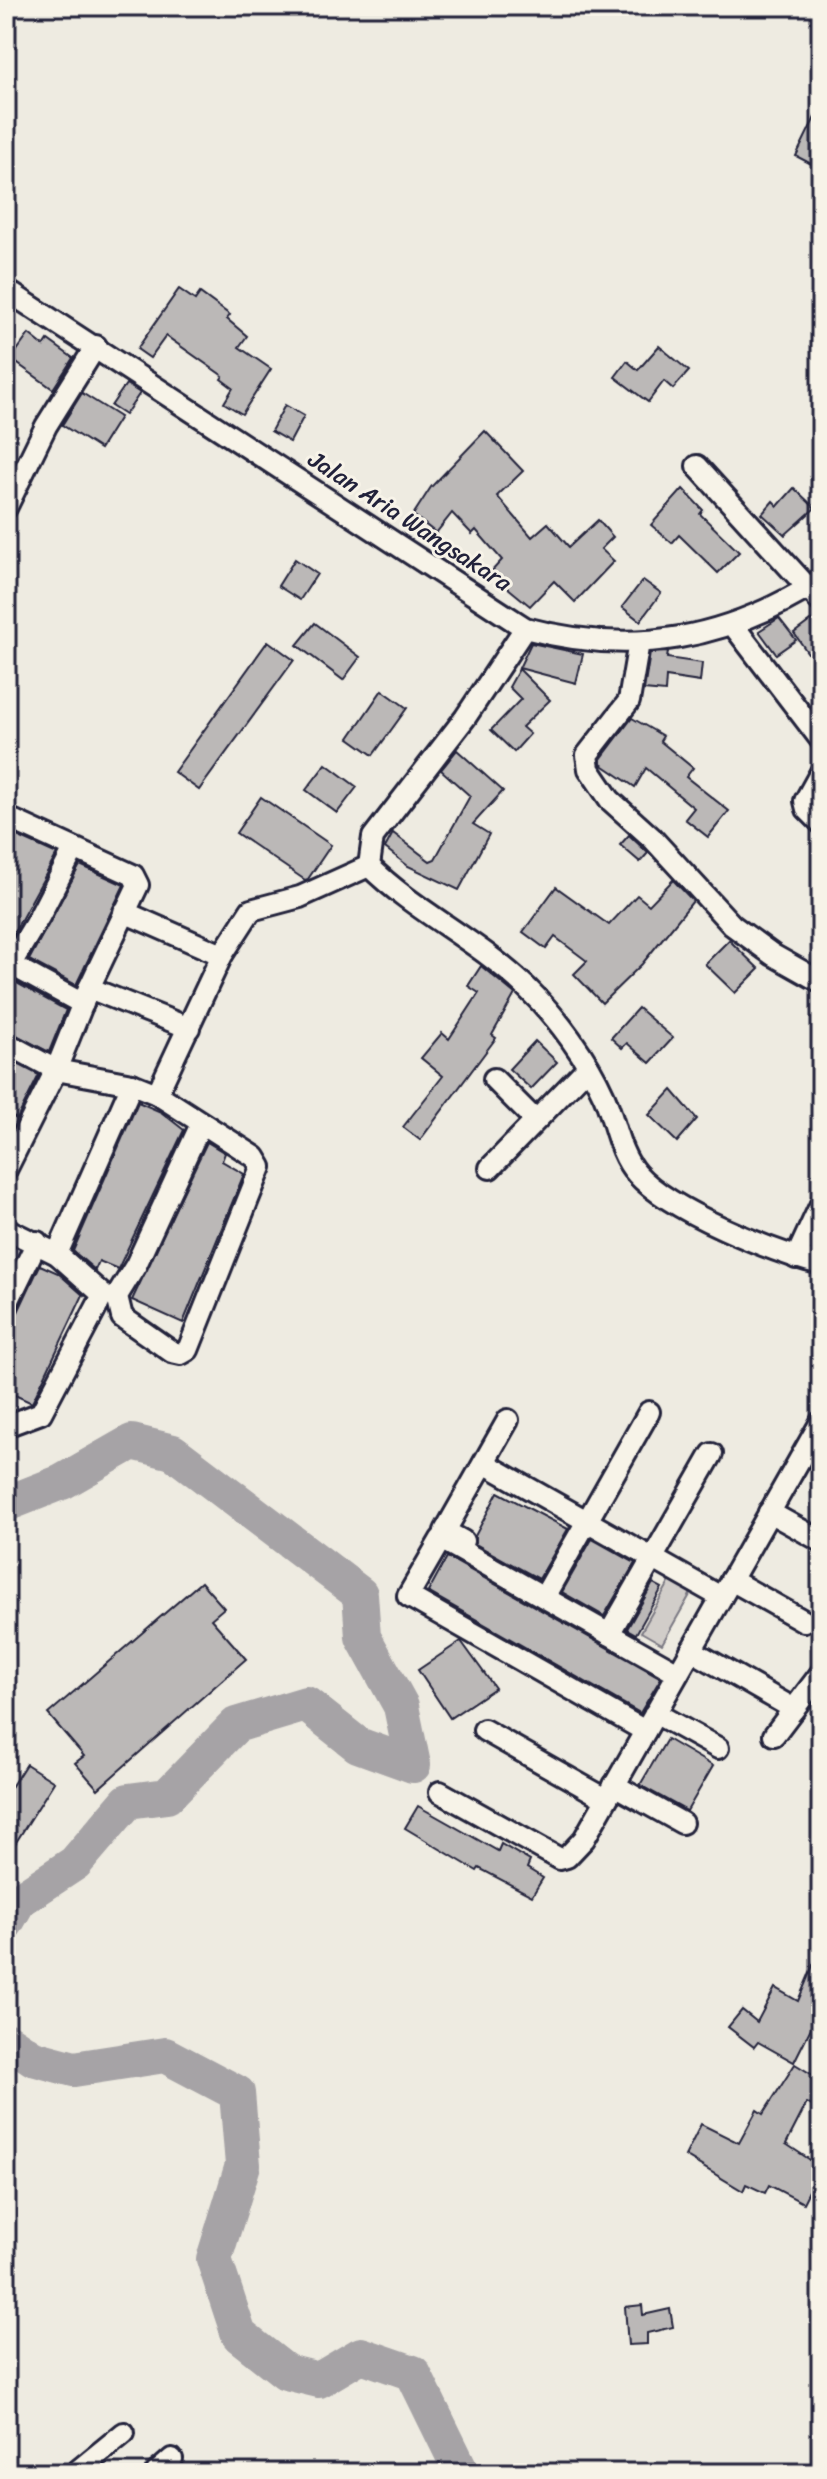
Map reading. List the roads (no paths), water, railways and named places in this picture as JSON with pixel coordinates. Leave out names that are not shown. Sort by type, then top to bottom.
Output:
[{"type":"street","name":"Jalan Aria Wangsakara","points":[[6,290],[525,628],[592,642],[639,642],[733,625],[816,591]]},
{"type":"street","points":[[6,508],[46,426],[96,346]]},
{"type":"street","points":[[697,466],[816,591]]},
{"type":"street","points":[[733,625],[821,740]]},
{"type":"street","points":[[369,866],[373,837],[465,718],[525,628]]},
{"type":"street","points":[[639,642],[632,693],[624,710],[587,755],[589,769],[610,800],[652,838],[732,925],[773,955],[821,982]]},
{"type":"street","points":[[821,772],[805,801],[807,809],[821,823]]},
{"type":"street","points":[[6,817],[43,831],[74,849],[133,875],[138,881],[56,1070],[14,1132],[6,1170]]},
{"type":"street","points":[[74,849],[39,917],[8,963],[86,996],[189,1028]]},
{"type":"street","points":[[157,1094],[222,955],[255,907],[300,897],[369,866]]},
{"type":"street","points":[[369,866],[386,884],[446,922],[528,988],[588,1067],[604,1097],[622,1148],[637,1174],[671,1201],[796,1258],[821,1264]]},
{"type":"street","points":[[124,912],[222,955]]},
{"type":"street","points":[[6,1043],[56,1070],[132,1084],[157,1094],[255,1157],[261,1167],[188,1350],[181,1354],[172,1352],[122,1317],[110,1296],[57,1254],[6,1229]]},
{"type":"street","points":[[490,1168],[588,1067]]},
{"type":"street","points":[[494,1079],[535,1120]]},
{"type":"street","points":[[57,1254],[132,1084]]},
{"type":"street","points":[[6,1426],[41,1413],[110,1296],[136,1265],[201,1124]]},
{"type":"street","points":[[796,1258],[821,1204]]},
{"type":"street","points":[[6,1306],[37,1242]]},
{"type":"street","points":[[547,1593],[649,1412]]},
{"type":"street","points":[[508,1420],[445,1531],[611,1630],[794,1709]]},
{"type":"street","points":[[440,1792],[560,1859],[567,1857],[584,1839],[769,1512],[814,1451],[821,1422]]},
{"type":"street","points":[[611,1630],[712,1454]]},
{"type":"street","points":[[484,1463],[652,1558],[804,1621]]},
{"type":"street","points":[[769,1512],[821,1541]]},
{"type":"street","points":[[547,1593],[441,1539],[408,1596],[650,1722],[718,1748]]},
{"type":"street","points":[[774,1735],[821,1673]]},
{"type":"street","points":[[484,1730],[610,1792],[682,1823]]},
{"type":"street","points":[[75,2473],[124,2433]]},
{"type":"waterway","points":[[6,1504],[62,1482],[132,1442],[173,1452],[360,1594],[363,1637],[401,1706],[413,1765],[358,1745],[306,1704],[236,1725],[167,1796],[128,1801],[75,1863],[19,1900],[6,1923]]},
{"type":"waterway","points":[[6,2040],[33,2058],[74,2069],[165,2055],[237,2093],[243,2165],[214,2259],[239,2335],[286,2372],[319,2380],[361,2355],[413,2373],[462,2473]]}]
